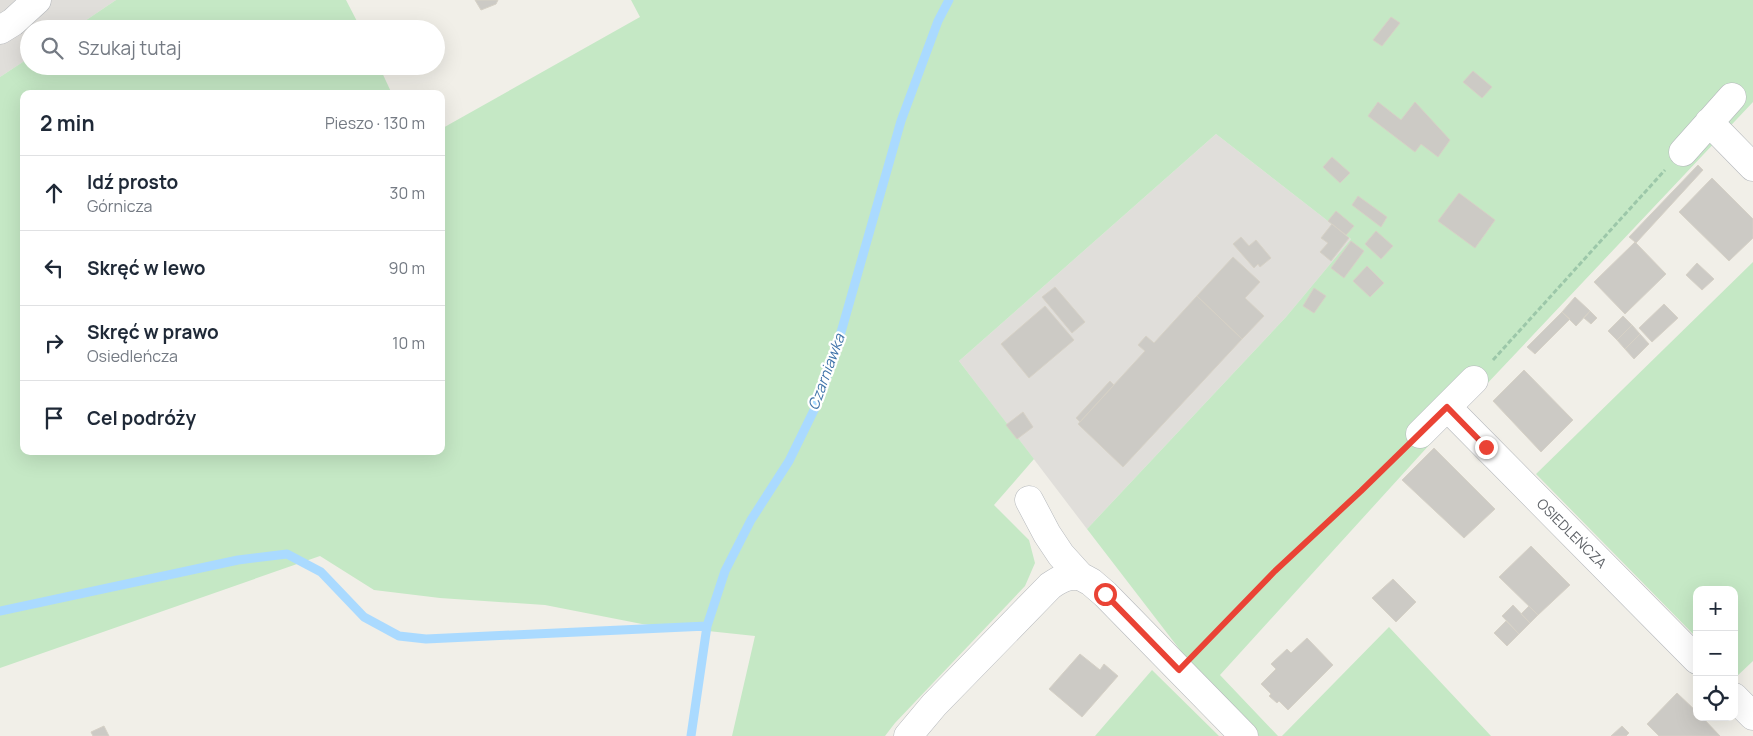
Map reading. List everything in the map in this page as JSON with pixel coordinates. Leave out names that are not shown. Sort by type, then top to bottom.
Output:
[{"type":"street","points":[[0,30],[13,22],[37,0]]},
{"type":"street","points":[[1683,152],[1732,97]]},
{"type":"street","points":[[1709,122],[1753,167]]},
{"type":"street","points":[[1420,434],[1474,380]]},
{"type":"street","name":"OSIEDLEŃCZA","points":[[1447,407],[1693,656]]},
{"type":"street","points":[[1029,500],[1061,555],[1080,576],[1091,582],[1105,594],[1244,736]]},
{"type":"street","points":[[908,736],[934,705],[1050,586],[1060,579],[1080,576]]},
{"type":"street","points":[[1738,701],[1753,716]]},
{"type":"path","points":[[1474,380],[1646,190],[1683,152]]},
{"type":"path","points":[[1179,670],[1275,571],[1420,434]]},
{"type":"shaded area","points":[[0,0],[116,0],[86,20],[20,20],[20,64],[0,77]]},
{"type":"shaded area","points":[[1216,134],[1351,239],[1286,317],[1087,529],[959,361]]},
{"type":"green space","points":[[116,0],[346,0],[356,20],[86,20]]},
{"type":"green space","points":[[631,0],[1753,0],[1753,102],[1431,443],[1220,675],[1278,736],[1259,736],[1207,685],[1087,529],[1286,317],[1351,239],[1216,134],[959,361],[1034,459],[994,505],[1029,540],[1035,563],[1025,586],[895,723],[885,736],[732,736],[755,636],[642,624],[545,605],[440,598],[374,590],[320,556],[0,668],[0,77],[20,64],[20,75],[383,75],[390,90],[20,90],[20,455],[445,455],[445,127],[640,17]]},
{"type":"green space","points":[[1753,262],[1753,661],[1738,675],[1738,586],[1693,586],[1693,634],[1536,474]]},
{"type":"green space","points":[[1389,627],[1491,736],[1282,736]]},
{"type":"green space","points":[[1152,670],[1219,736],[1095,736]]},
{"type":"building","points":[[475,0],[498,0],[496,4],[481,10]]},
{"type":"building","points":[[1391,17],[1400,23],[1382,46],[1373,40]]},
{"type":"building","points":[[1473,71],[1492,87],[1482,98],[1463,82]]},
{"type":"building","points":[[1378,102],[1401,120],[1415,102],[1450,140],[1438,157],[1421,144],[1415,152],[1368,116]]},
{"type":"building","points":[[1332,157],[1350,173],[1340,183],[1323,167]]},
{"type":"building","points":[[1698,165],[1703,170],[1636,243],[1629,237]]},
{"type":"building","points":[[1712,178],[1753,219],[1753,238],[1729,261],[1679,212]]},
{"type":"building","points":[[1459,193],[1495,220],[1475,248],[1438,221]]},
{"type":"building","points":[[1358,196],[1387,217],[1381,227],[1352,205]]},
{"type":"building","points":[[1336,211],[1354,226],[1346,235],[1328,221]]},
{"type":"building","points":[[1332,224],[1349,238],[1331,261],[1320,252],[1328,243],[1321,238]]},
{"type":"building","points":[[1376,231],[1393,246],[1381,259],[1365,244]]},
{"type":"building","points":[[1241,237],[1249,246],[1256,240],[1271,258],[1260,267],[1258,264],[1254,268],[1233,244]]},
{"type":"building","points":[[1351,241],[1364,251],[1344,278],[1331,268]]},
{"type":"building","points":[[1635,242],[1666,274],[1625,314],[1594,282]]},
{"type":"building","points":[[1233,257],[1260,282],[1245,298],[1264,316],[1242,339],[1197,296]]},
{"type":"building","points":[[1697,263],[1714,279],[1702,290],[1686,275]]},
{"type":"building","points":[[1367,266],[1384,283],[1370,297],[1353,281]]},
{"type":"building","points":[[1055,287],[1085,322],[1072,333],[1042,297]]},
{"type":"building","points":[[1314,288],[1326,296],[1314,313],[1303,306]]},
{"type":"building","points":[[1197,296],[1242,339],[1123,467],[1078,424],[1145,351],[1138,345],[1146,336],[1154,343]]},
{"type":"building","points":[[1575,297],[1590,311],[1576,326],[1562,312]]},
{"type":"building","points":[[1664,304],[1678,318],[1652,342],[1639,328]]},
{"type":"building","points":[[1045,306],[1074,340],[1029,378],[1001,344]]},
{"type":"building","points":[[1590,311],[1597,318],[1591,324],[1584,318]]},
{"type":"building","points":[[1562,312],[1570,319],[1535,354],[1527,347]]},
{"type":"building","points":[[1623,316],[1632,325],[1617,340],[1608,331]]},
{"type":"building","points":[[1632,325],[1640,334],[1625,349],[1617,340]]},
{"type":"building","points":[[1640,334],[1649,344],[1634,359],[1625,349]]},
{"type":"building","points":[[1524,370],[1573,420],[1541,452],[1493,401]]},
{"type":"building","points":[[1110,381],[1114,385],[1080,422],[1076,418]]},
{"type":"building","points":[[1023,412],[1033,427],[1017,439],[1006,425]]},
{"type":"building","points":[[1434,448],[1495,509],[1464,538],[1402,480]]},
{"type":"building","points":[[1531,546],[1570,585],[1538,615],[1499,577]]},
{"type":"building","points":[[1393,579],[1416,602],[1396,622],[1372,598]]},
{"type":"building","points":[[1513,605],[1530,623],[1519,634],[1502,616]]},
{"type":"building","points":[[1529,606],[1538,615],[1530,623],[1521,614]]},
{"type":"building","points":[[1506,621],[1519,634],[1507,646],[1494,633]]},
{"type":"building","points":[[1307,638],[1333,665],[1288,710],[1279,701],[1277,703],[1269,696],[1271,694],[1261,684],[1276,669],[1271,664],[1287,649],[1291,653]]},
{"type":"building","points":[[1080,654],[1100,670],[1104,664],[1118,676],[1082,717],[1049,689]]},
{"type":"building","points":[[1677,693],[1693,708],[1693,721],[1706,721],[1720,736],[1659,736],[1647,724]]},
{"type":"building","points":[[104,726],[109,736],[93,736],[91,732]]},
{"type":"building","points":[[1622,726],[1629,733],[1626,736],[1611,736]]},
{"type":"waterway","name":"Czarniawka","points":[[691,736],[707,626],[725,571],[751,520],[789,461],[817,404],[834,357],[901,121],[938,21],[949,0]]},
{"type":"waterway","points":[[0,611],[238,560],[287,554],[321,572],[364,617],[399,636],[426,639],[707,626]]},
{"type":"route","points":[[1105,594],[1179,670],[1275,571],[1396,458],[1447,407],[1486,447]]}]
